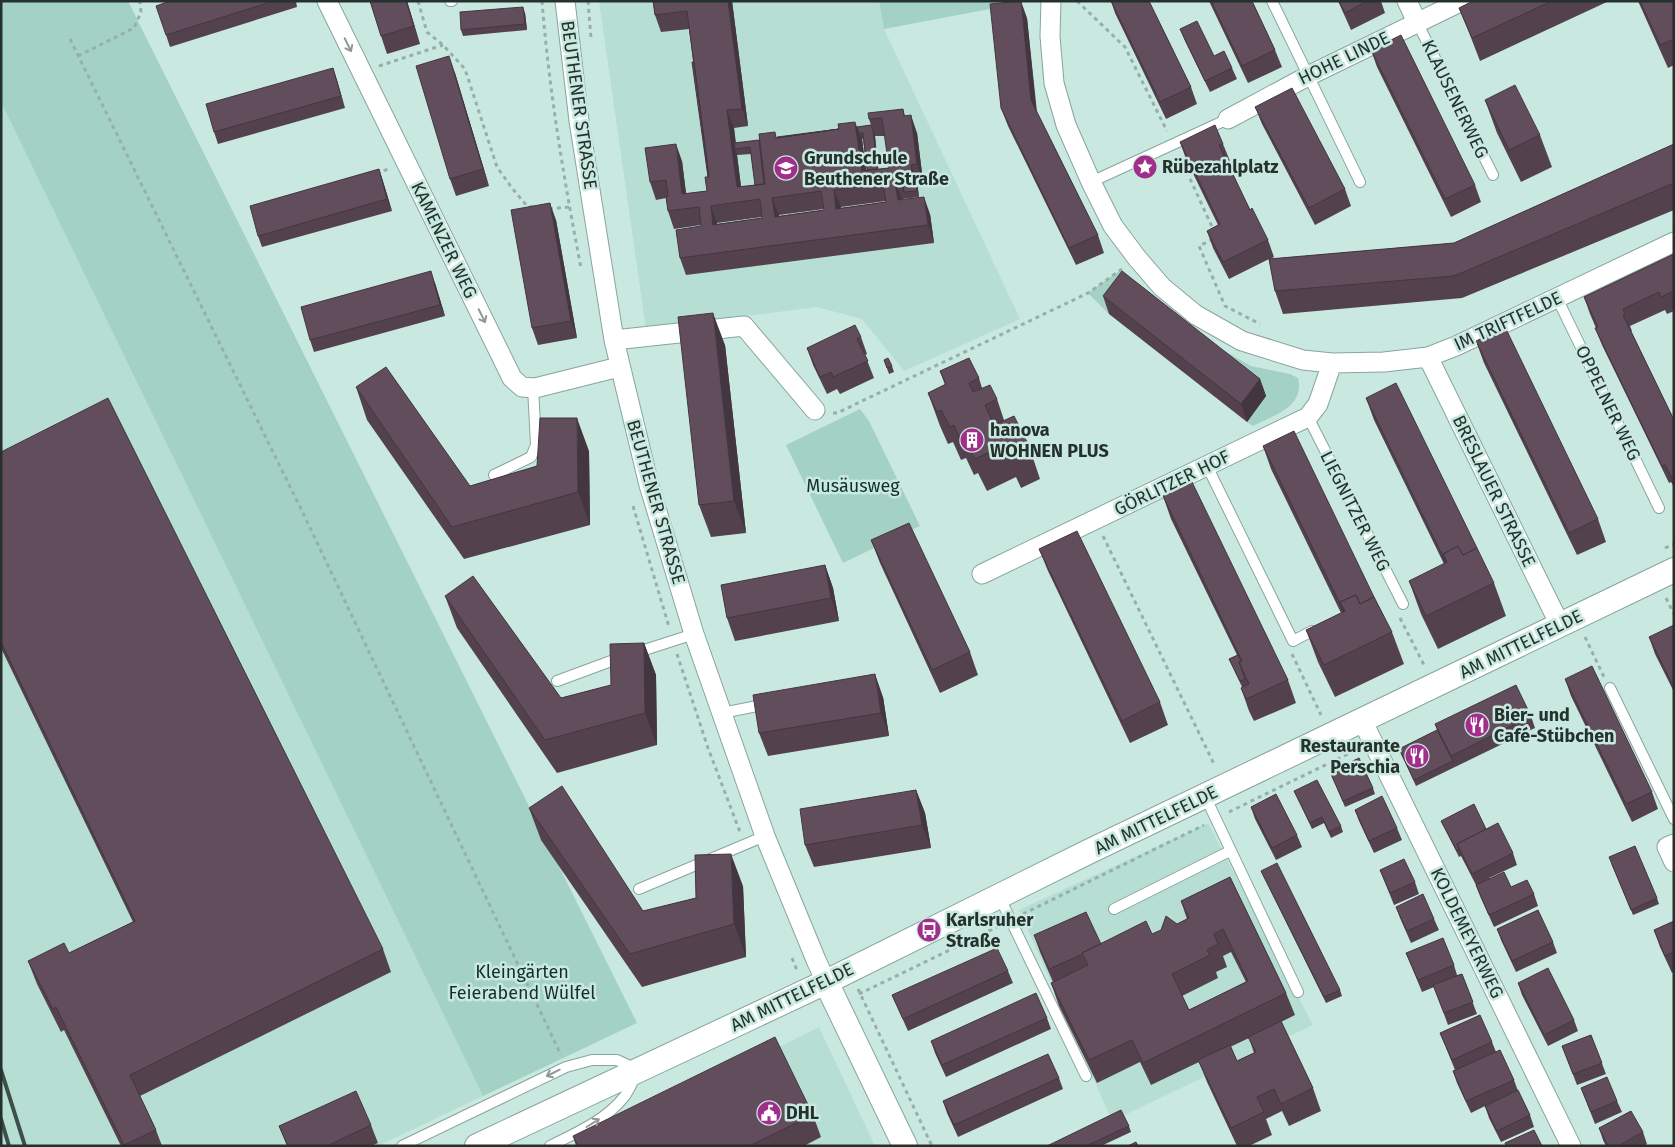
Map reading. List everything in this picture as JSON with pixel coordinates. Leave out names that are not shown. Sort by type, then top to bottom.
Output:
[{"type":"street","name":"KAMENZER WEG","points":[[327,1],[512,378],[522,387],[532,387]]},
{"type":"street","name":"BEUTHENER STRASSE","points":[[565,1],[578,121],[614,340],[649,485],[694,634],[765,836],[826,982]]},
{"type":"street","points":[[1051,1],[1050,36],[1054,83],[1066,125],[1113,226],[1162,287],[1196,315],[1242,342],[1303,360],[1332,363],[1318,404],[1308,417]]},
{"type":"street","points":[[1407,1],[1417,22]]},
{"type":"street","name":"HOHE LINDE","points":[[1228,119],[1308,76],[1462,1]]},
{"type":"street","name":"IM TRIFTFELDE","points":[[1332,363],[1384,362],[1428,357],[1456,346],[1674,242]]},
{"type":"street","points":[[614,340],[744,326],[815,410]]},
{"type":"street","name":"BRESLAUER STRASSE","points":[[1428,357],[1568,621]]},
{"type":"street","points":[[532,387],[619,367]]},
{"type":"street","name":"GÖRLITZER HOF","points":[[982,574],[1308,417]]},
{"type":"street","name":"AM MITTELFELDE","points":[[477,1146],[826,982],[999,896],[1674,570]]},
{"type":"street","name":"KOLDEMEYERWEG","points":[[1362,720],[1571,1146]]},
{"type":"street","points":[[1674,844],[1666,847],[1674,862]]},
{"type":"street","points":[[826,982],[905,1146]]},
{"type":"lane","points":[[1272,1],[1360,182]]},
{"type":"lane","name":"KLAUSENERWEG","points":[[1417,22],[1493,175]]},
{"type":"lane","points":[[1091,182],[1228,119]]},
{"type":"lane","name":"OPPELNER WEG","points":[[1557,298],[1659,508]]},
{"type":"lane","points":[[494,475],[531,458],[536,445],[532,387]]},
{"type":"lane","name":"LIEGNITZER WEG","points":[[1308,417],[1403,604]]},
{"type":"lane","points":[[1207,466],[1293,641],[1312,632]]},
{"type":"lane","points":[[557,682],[611,660],[694,634]]},
{"type":"lane","points":[[1610,688],[1674,819]]},
{"type":"lane","points":[[722,713],[774,703]]},
{"type":"lane","points":[[1205,796],[1298,992]]},
{"type":"lane","points":[[639,889],[765,836]]},
{"type":"lane","points":[[1114,909],[1230,851]]},
{"type":"lane","points":[[999,896],[1086,1076]]},
{"type":"lane","points":[[402,1146],[566,1067],[592,1060],[617,1060],[638,1070],[625,1096],[610,1112],[550,1146]]},
{"type":"path","points":[[78,56],[134,28],[141,12],[140,1]]},
{"type":"path","points":[[418,1],[427,32],[443,45],[465,69],[497,167],[527,206],[534,208]]},
{"type":"path","points":[[588,1],[591,39]]},
{"type":"path","points":[[1077,1],[1125,47],[1174,143],[1217,237],[1199,246],[1225,306],[1265,327]]},
{"type":"path","points":[[70,39],[297,502],[566,1067]]},
{"type":"path","points":[[362,72],[443,45]]},
{"type":"path","points":[[369,175],[407,164]]},
{"type":"path","points":[[542,209],[592,203]]},
{"type":"path","points":[[815,410],[826,414],[837,413],[1088,293],[1137,258]]},
{"type":"path","points":[[1095,520],[1215,767]]},
{"type":"path","points":[[1403,604],[1398,614],[1424,665]]},
{"type":"path","points":[[1568,621],[1610,688]]},
{"type":"path","points":[[1293,641],[1292,654],[1321,715]]},
{"type":"path","points":[[932,1146],[861,994],[1357,749]]},
{"type":"shaded area","name":"Grundschule Beuthener Straße","points":[[599,1],[879,1],[884,29],[1020,319],[904,371],[862,319],[817,307],[646,329]]},
{"type":"shaded area","points":[[1,102],[483,1096],[378,1146],[1,1146]]},
{"type":"shaded area","points":[[1208,823],[1313,1025],[1112,1121],[1019,910]]},
{"type":"shaded area","points":[[819,1027],[875,1146],[579,1146]]},
{"type":"green space","name":"Kleingärten Feierabend Wülfel","points":[[1,1],[128,1],[637,1023],[483,1096],[1,102]]},
{"type":"green space","points":[[879,1],[1007,1],[995,8],[884,29]]},
{"type":"green space","points":[[1119,271],[1123,272],[1185,328],[1251,366],[1290,374],[1298,378],[1299,388],[1297,396],[1292,403],[1278,414],[1253,426],[1247,422],[1266,396],[1128,289],[1109,314],[1088,293]]},
{"type":"green space","name":"Musäusweg","points":[[860,409],[869,421],[920,526],[843,563],[786,445]]},
{"type":"building","points":[[170,1],[274,1],[166,35],[156,6]]},
{"type":"building","points":[[370,1],[406,1],[414,26],[381,36]]},
{"type":"building","points":[[653,1],[728,1],[742,109],[727,110],[737,187],[765,184],[759,134],[775,132],[776,138],[839,129],[838,124],[855,122],[862,171],[889,168],[882,118],[869,119],[868,113],[903,109],[904,116],[911,115],[917,164],[911,165],[912,171],[899,173],[900,181],[895,182],[898,200],[924,197],[928,225],[680,258],[676,230],[701,226],[699,207],[668,211],[666,180],[650,182],[645,148],[676,144],[682,194],[707,191],[705,177],[709,177],[687,11],[655,15]],"holes":[[[883,183],[886,202],[836,209],[834,190]],[[821,191],[824,210],[775,217],[772,198]],[[760,199],[762,218],[713,225],[711,206]]]},
{"type":"building","points":[[1021,1],[1031,100],[1098,235],[1069,248],[1001,108],[990,4]]},
{"type":"building","points":[[1111,1],[1149,1],[1191,87],[1160,102]]},
{"type":"building","points":[[1211,1],[1252,1],[1275,50],[1242,66]]},
{"type":"building","points":[[1339,1],[1367,1],[1345,13]]},
{"type":"building","points":[[1473,1],[1552,1],[1472,38],[1459,8]]},
{"type":"building","points":[[1640,1],[1674,1],[1674,39],[1660,45]]},
{"type":"building","points":[[523,7],[525,24],[461,30],[460,12]]},
{"type":"building","points":[[1197,21],[1214,56],[1224,51],[1232,68],[1205,81],[1180,29]]},
{"type":"building","points":[[1401,35],[1475,185],[1445,199],[1371,50]]},
{"type":"building","points":[[449,56],[483,169],[450,179],[416,66]]},
{"type":"building","points":[[692,62],[694,62],[709,177],[708,177]]},
{"type":"building","points":[[333,68],[341,96],[214,132],[206,104]]},
{"type":"building","points":[[1515,85],[1540,135],[1509,150],[1485,100]]},
{"type":"building","points":[[1292,88],[1345,189],[1309,208],[1255,107]]},
{"type":"building","points":[[871,125],[877,169],[867,170],[863,133],[859,133],[857,127]]},
{"type":"building","points":[[1215,125],[1223,144],[1219,145],[1250,210],[1252,208],[1268,240],[1223,262],[1207,231],[1220,224],[1180,142]]},
{"type":"building","points":[[839,129],[777,138],[777,137]]},
{"type":"building","points":[[759,140],[764,184],[755,185],[750,147],[735,149],[734,143]]},
{"type":"building","points":[[1674,144],[1674,183],[1454,276],[1275,291],[1269,259],[1454,243]]},
{"type":"building","points":[[379,169],[387,199],[258,236],[250,206]]},
{"type":"building","points":[[916,183],[917,191],[904,192],[903,185]]},
{"type":"building","points":[[550,203],[571,321],[532,328],[511,210]]},
{"type":"building","points":[[1674,254],[1674,291],[1661,297],[1659,292],[1623,309],[1625,314],[1623,315],[1674,420],[1674,482],[1665,465],[1662,466],[1639,419],[1595,328],[1598,327],[1584,297]]},
{"type":"building","points":[[431,271],[440,305],[310,340],[301,307]]},
{"type":"building","points":[[1122,271],[1260,379],[1241,404],[1103,296]]},
{"type":"building","points":[[713,313],[734,501],[699,505],[678,317]]},
{"type":"building","points":[[855,325],[861,337],[857,339],[868,361],[833,377],[831,372],[820,377],[807,348]]},
{"type":"building","points":[[1505,327],[1598,519],[1569,533],[1476,341]]},
{"type":"building","points":[[888,358],[892,366],[887,368],[884,360]]},
{"type":"building","points":[[969,358],[979,378],[969,383],[973,392],[990,385],[997,399],[985,405],[994,425],[1014,416],[1029,446],[1009,455],[1004,445],[975,459],[966,441],[962,443],[954,425],[950,427],[941,410],[937,412],[928,393],[946,384],[940,371]]},
{"type":"building","points":[[386,367],[470,486],[537,466],[540,418],[577,418],[578,492],[452,527],[356,387]]},
{"type":"building","points":[[1396,383],[1477,548],[1463,555],[1458,546],[1443,554],[1446,563],[1366,398]]},
{"type":"building","points":[[108,398],[383,949],[130,1075],[156,1130],[124,1145],[56,1007],[53,1009],[28,961],[64,943],[69,953],[135,921],[1,642],[1,452]]},
{"type":"building","points":[[1294,431],[1374,597],[1360,604],[1356,595],[1340,602],[1344,612],[1263,446]]},
{"type":"building","points":[[1192,482],[1288,680],[1246,699],[1241,688],[1249,684],[1239,662],[1242,661],[1163,496]]},
{"type":"building","points":[[909,523],[970,652],[932,670],[871,540]]},
{"type":"building","points":[[1077,531],[1160,702],[1122,721],[1039,549]]},
{"type":"building","points":[[1458,546],[1463,555],[1477,548],[1494,583],[1426,616],[1409,581],[1447,562],[1443,554]]},
{"type":"building","points":[[825,565],[831,598],[727,618],[721,585]]},
{"type":"building","points":[[473,576],[561,698],[611,685],[610,644],[644,643],[645,713],[545,740],[445,596]]},
{"type":"building","points":[[1356,595],[1360,604],[1374,597],[1392,632],[1324,665],[1306,630],[1345,611],[1340,602]]},
{"type":"building","points":[[1674,625],[1674,688],[1649,637]]},
{"type":"building","points":[[1238,655],[1245,679],[1240,681],[1229,659]]},
{"type":"building","points":[[1592,666],[1652,792],[1626,804],[1565,679]]},
{"type":"building","points":[[875,674],[881,713],[759,733],[753,695]]},
{"type":"building","points":[[1516,685],[1531,716],[1451,756],[1435,724]]},
{"type":"building","points":[[1437,730],[1453,761],[1414,780],[1399,749]]},
{"type":"building","points":[[1359,758],[1373,788],[1343,801],[1330,772]]},
{"type":"building","points":[[1317,780],[1341,826],[1329,832],[1322,817],[1310,823],[1294,791]]},
{"type":"building","points":[[562,786],[643,911],[696,898],[695,855],[731,854],[734,924],[630,954],[529,808]]},
{"type":"building","points":[[916,790],[922,825],[805,845],[800,809]]},
{"type":"building","points":[[1276,794],[1297,835],[1272,848],[1251,807]]},
{"type":"building","points":[[1382,796],[1397,828],[1369,841],[1355,810]]},
{"type":"building","points":[[1474,804],[1486,829],[1457,844],[1459,850],[1457,851],[1441,821]]},
{"type":"building","points":[[1498,823],[1513,853],[1472,874],[1457,844]]},
{"type":"building","points":[[1635,846],[1657,898],[1631,910],[1609,857]]},
{"type":"building","points":[[1404,859],[1415,882],[1390,893],[1380,870]]},
{"type":"building","points":[[1277,863],[1340,990],[1324,997],[1261,871]]},
{"type":"building","points":[[1504,872],[1511,887],[1527,880],[1534,894],[1489,915],[1476,885]]},
{"type":"building","points":[[1230,877],[1286,993],[1143,1063],[1132,1040],[1089,1060],[1051,983],[1088,965],[1082,953],[1146,921],[1152,934],[1161,930],[1166,916],[1177,924],[1189,918],[1181,901]],"holes":[[[1223,929],[1248,981],[1189,1010],[1172,974],[1210,955],[1207,950],[1218,944],[1214,934]]]},
{"type":"building","points":[[1423,894],[1434,919],[1407,931],[1396,907]]},
{"type":"building","points":[[1538,910],[1553,942],[1512,961],[1497,929]]},
{"type":"building","points":[[1086,912],[1101,944],[1049,969],[1034,935]]},
{"type":"building","points":[[1674,921],[1674,952],[1665,956],[1654,930]]},
{"type":"building","points":[[1443,938],[1454,965],[1418,980],[1406,953]]},
{"type":"building","points":[[997,948],[1008,971],[903,1019],[892,995]]},
{"type":"building","points":[[1548,968],[1574,1020],[1544,1035],[1518,983]]},
{"type":"building","points":[[1462,974],[1473,1002],[1444,1013],[1433,985]]},
{"type":"building","points":[[1036,993],[1047,1018],[942,1065],[931,1041]]},
{"type":"building","points":[[1480,1015],[1492,1042],[1452,1060],[1440,1033]]},
{"type":"building","points":[[1281,1021],[1313,1088],[1281,1104],[1274,1089],[1257,1097],[1264,1112],[1231,1128],[1198,1060],[1230,1045],[1237,1061],[1256,1052],[1248,1037]]},
{"type":"building","points":[[1591,1035],[1602,1063],[1573,1074],[1562,1046]]},
{"type":"building","points":[[775,1037],[813,1115],[749,1146],[578,1146],[573,1136]]},
{"type":"building","points":[[1500,1050],[1514,1080],[1466,1101],[1453,1071]]},
{"type":"building","points":[[1048,1054],[1059,1078],[954,1125],[943,1101]]},
{"type":"building","points":[[1607,1077],[1617,1101],[1591,1112],[1581,1088]]},
{"type":"building","points":[[1518,1090],[1530,1115],[1497,1131],[1485,1106]]},
{"type":"building","points":[[356,1091],[371,1125],[327,1146],[288,1146],[279,1126]]},
{"type":"building","points":[[1121,1110],[1129,1126],[1086,1146],[1047,1146]]},
{"type":"building","points":[[1631,1111],[1643,1132],[1618,1146],[1608,1146],[1599,1128]]},
{"type":"building","points":[[1534,1130],[1542,1146],[1506,1146],[1505,1143]]},
{"type":"building","points":[[1136,1142],[1138,1146],[1128,1146]]},
{"type":"railway","points":[[1,1070],[25,1146]]},
{"type":"railway","points":[[1,1119],[9,1146]]},
{"type":"place","name":"Rübezahlplatz","points":[[1145,167]]},
{"type":"place","name":"Grundschule Beuthener Straße","points":[[786,168]]},
{"type":"place","name":"hanova WOHNEN PLUS","points":[[972,440]]},
{"type":"place","name":"Bier- und Café-Stübchen","points":[[1477,725]]},
{"type":"place","name":"Restaurante Perschia","points":[[1417,756]]},
{"type":"place","name":"Karlsruher Straße","points":[[929,930]]},
{"type":"place","name":"DHL","points":[[769,1113]]}]
